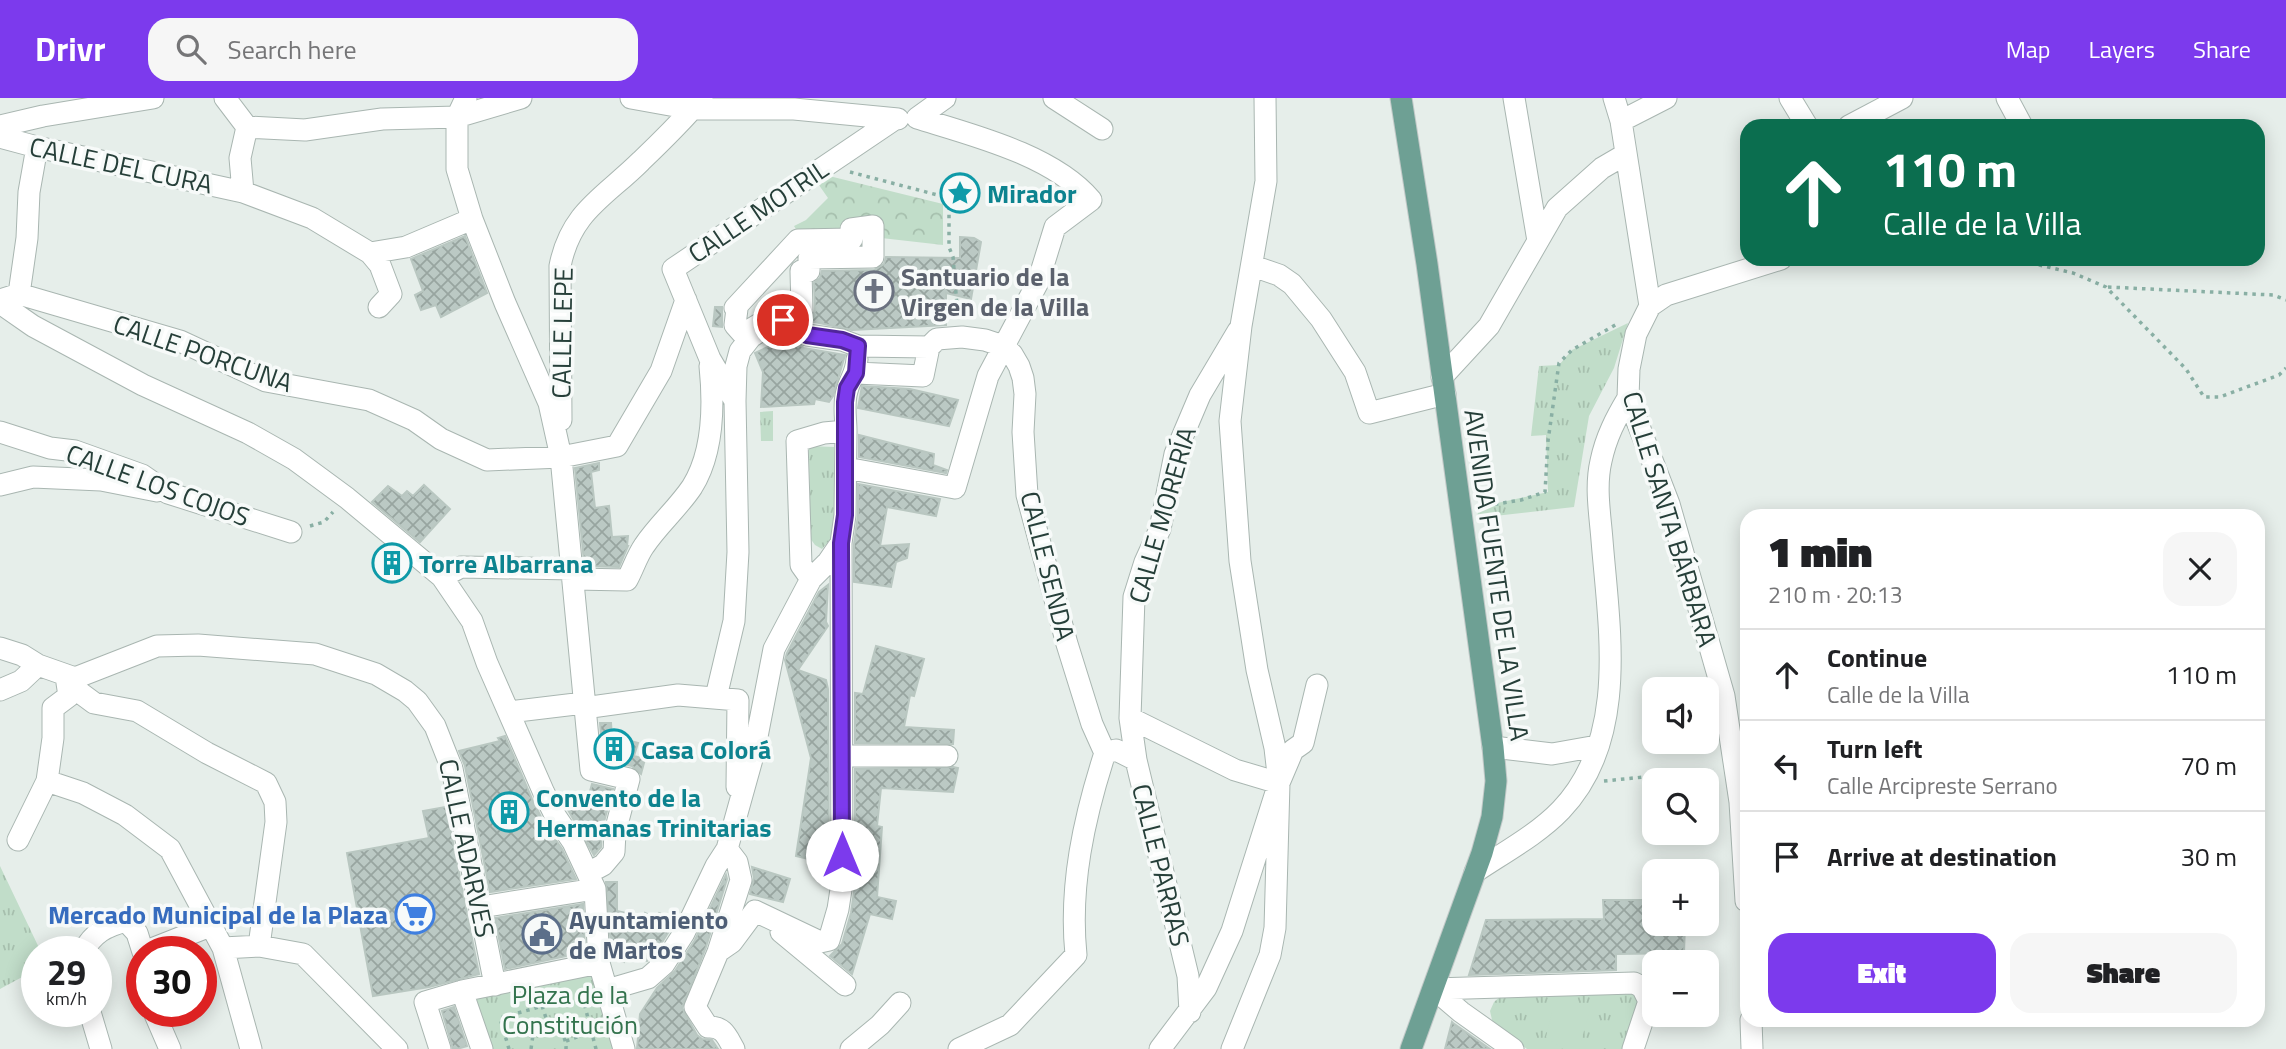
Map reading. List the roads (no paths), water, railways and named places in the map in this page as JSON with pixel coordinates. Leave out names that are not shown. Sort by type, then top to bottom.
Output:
[{"type":"main road","name":"AVENIDA FUENTE DE LA VILLA","points":[[1401,98],[1496,781],[1492,817],[1475,872],[1411,1049]]},
{"type":"street","points":[[0,126],[43,107],[153,98]]},
{"type":"street","points":[[225,98],[247,127],[305,130],[521,98]]},
{"type":"street","points":[[631,98],[895,119],[917,118],[992,141],[1016,152],[1062,174],[1091,200],[1055,227],[1038,282],[988,376],[955,488],[846,468]]},
{"type":"street","points":[[917,118],[946,98]]},
{"type":"street","points":[[1054,98],[1102,129]]},
{"type":"street","points":[[1232,1049],[1270,955],[1275,928],[1279,783],[1275,748],[1257,670],[1236,527],[1230,421],[1241,326],[1266,181],[1265,98]]},
{"type":"street","points":[[1514,98],[1538,241]]},
{"type":"street","points":[[1615,98],[1621,121],[1650,306],[1665,295],[1758,266]]},
{"type":"street","points":[[1621,121],[1666,98]]},
{"type":"street","points":[[1790,98],[1803,119]]},
{"type":"street","points":[[1862,119],[1902,98]]},
{"type":"street","points":[[2007,98],[2018,119]]},
{"type":"street","name":"CALLE LEPE","points":[[561,457],[560,266],[565,242],[598,199],[640,163],[697,104]]},
{"type":"street","points":[[461,108],[457,169],[472,219],[505,303],[549,403],[561,457],[591,769],[629,779],[615,832],[614,852],[591,881],[481,907]]},
{"type":"street","name":"CALLE MOTRIL","points":[[735,401],[710,359],[673,269],[895,119]]},
{"type":"street","points":[[243,192],[240,158],[247,127]]},
{"type":"street","name":"CALLE DEL CURA","points":[[0,137],[243,192],[312,218],[370,253]]},
{"type":"street","points":[[37,147],[29,192],[27,238],[6,299],[33,326],[143,385],[248,433],[282,452],[347,498],[442,577],[472,621],[487,663],[544,793],[573,842],[591,881],[599,963],[624,1049]]},
{"type":"street","points":[[1253,266],[1279,275],[1292,284],[1321,319],[1355,372],[1369,412],[1443,386],[1489,326],[1557,208],[1602,168],[1626,154]]},
{"type":"street","points":[[370,253],[406,247],[472,219]]},
{"type":"street","points":[[873,226],[873,257],[809,258],[809,271],[801,271],[802,311],[784,309],[743,334],[735,325],[735,308],[797,240],[852,239],[851,229],[873,226]]},
{"type":"street","points":[[370,253],[380,265],[391,294],[379,307]]},
{"type":"street","name":"CALLE PORCUNA","points":[[6,299],[180,341],[266,381],[369,400],[414,421],[441,439],[487,460],[561,457],[617,446],[661,371],[686,300]]},
{"type":"street","name":"CALLE SANTA BÁRBARA","points":[[1650,306],[1636,334],[1629,369],[1628,398],[1669,504],[1724,696],[1740,802]]},
{"type":"street","points":[[716,697],[734,621],[738,552],[735,401],[736,366],[740,351],[751,337],[774,322],[791,322],[807,335],[842,340],[858,346],[929,347]]},
{"type":"street","name":"CALLE MORERÍA","points":[[1130,718],[1134,597],[1145,562],[1160,529],[1175,454],[1200,396],[1241,326]]},
{"type":"street","points":[[856,373],[923,376],[929,347],[937,339],[962,337],[1003,346]]},
{"type":"street","points":[[755,911],[820,942],[829,940],[838,909],[842,883],[841,543],[845,515],[845,402],[847,388],[856,373],[858,346]]},
{"type":"street","name":"CALLE SENDA","points":[[1003,346],[1012,354],[1023,378],[1027,495],[1067,644],[1092,724],[1105,753]]},
{"type":"street","points":[[442,577],[461,567],[627,580],[643,547],[691,488],[705,455],[712,402],[710,359]]},
{"type":"street","points":[[1475,872],[1561,810],[1581,783],[1604,728],[1609,685],[1608,619],[1598,498],[1601,462],[1611,427],[1628,398]]},
{"type":"street","points":[[811,579],[801,565],[797,441],[824,433],[846,431]]},
{"type":"street","name":"CALLE LOS COJOS","points":[[0,432],[50,448],[75,452],[142,475],[169,494],[291,532]]},
{"type":"street","points":[[0,485],[33,477],[101,481],[169,494]]},
{"type":"street","points":[[607,990],[648,978],[664,964],[684,933],[727,849],[754,752],[775,649],[811,579],[828,562],[841,543]]},
{"type":"street","name":"CALLE ADARVES","points":[[71,680],[156,646],[198,645],[315,654],[376,674],[405,691],[435,726],[452,769],[495,985]]},
{"type":"street","points":[[0,648],[22,655],[37,666],[71,680],[93,703],[137,711],[266,783],[275,802],[276,822],[259,946]]},
{"type":"street","points":[[0,690],[21,681],[37,666]]},
{"type":"street","points":[[18,840],[47,781],[53,738],[53,708],[69,696],[71,680]]},
{"type":"street","points":[[1160,1049],[1206,988],[1232,931],[1279,783],[1293,750],[1303,743],[1317,685]]},
{"type":"street","points":[[509,712],[662,696],[738,700],[738,806]]},
{"type":"street","points":[[1130,718],[1235,770],[1279,783]]},
{"type":"street","name":"CALLE PARRAS","points":[[1130,718],[1136,760],[1188,976],[1190,1012]]},
{"type":"street","points":[[1493,747],[1552,754],[1597,746]]},
{"type":"street","points":[[997,1049],[1010,1025],[1076,955],[1072,919],[1075,877],[1105,753],[1116,750],[1136,760]]},
{"type":"street","points":[[842,755],[947,756]]},
{"type":"street","points":[[47,781],[83,793],[125,815],[170,849],[223,948],[251,1049]]},
{"type":"street","points":[[727,849],[737,862],[741,880],[718,952],[695,1007],[708,1027],[717,1026],[724,1031],[734,1049]]},
{"type":"street","points":[[718,952],[732,942],[755,911]]},
{"type":"street","points":[[755,911],[845,985]]},
{"type":"street","points":[[93,936],[112,925],[127,921],[138,936]]},
{"type":"street","points":[[185,936],[210,926]]},
{"type":"street","points":[[223,948],[259,946],[303,954],[397,1049]]},
{"type":"street","points":[[440,1049],[425,1002],[462,991],[599,963]]},
{"type":"street","points":[[1434,989],[1634,983],[1642,987],[1649,1001],[1633,1049]]},
{"type":"street","points":[[1434,989],[1513,1049]]},
{"type":"street","points":[[462,991],[482,1049]]},
{"type":"street","points":[[851,1049],[880,1025],[900,1003]]},
{"type":"street","points":[[959,1049],[1010,1025]]},
{"type":"street","points":[[94,1027],[101,1049]]},
{"type":"street","points":[[160,1027],[170,1049]]},
{"type":"street","points":[[1751,1027],[1752,1049]]},
{"type":"place","name":"Mirador","points":[[960,193]]},
{"type":"place","name":"Santuario de la Virgen de la Villa","points":[[874,291]]},
{"type":"place","name":"Torre Albarrana","points":[[392,563]]},
{"type":"place","name":"Casa Colorá","points":[[614,749]]},
{"type":"place","name":"Convento de la Hermanas Trinitarias","points":[[509,812]]},
{"type":"place","name":"Mercado Municipal de la Plaza","points":[[415,914]]},
{"type":"place","name":"Ayuntamiento de Martos","points":[[542,934]]},
{"type":"park label","name":"Plaza de la Constitución","points":[[570,1009]]}]
